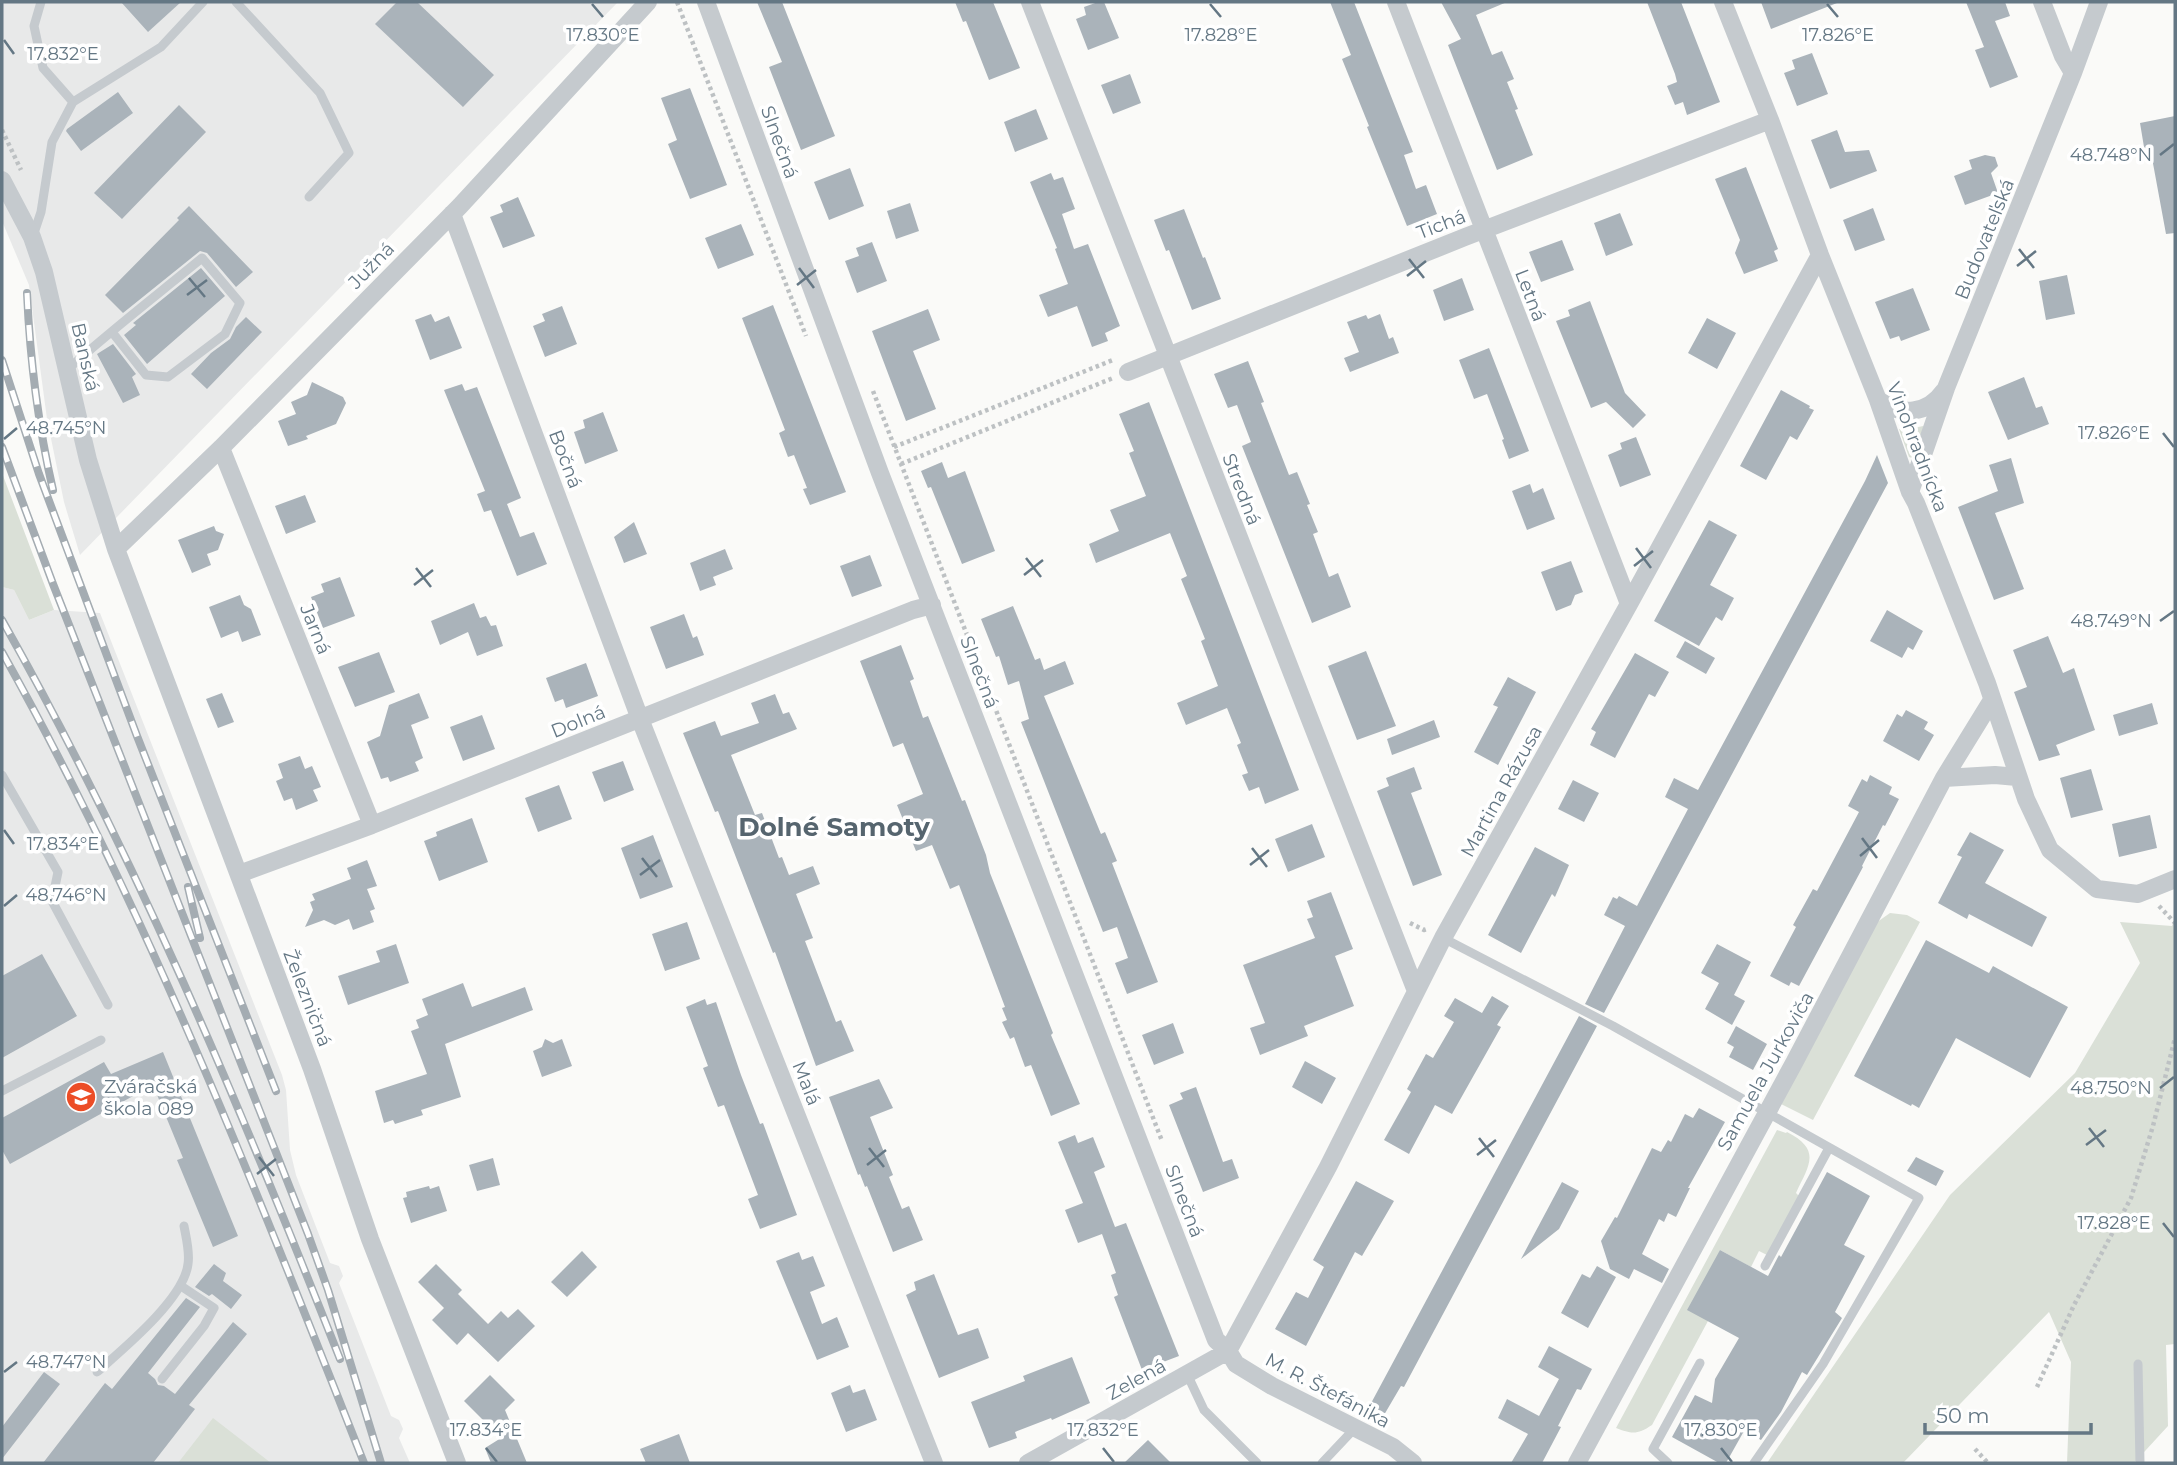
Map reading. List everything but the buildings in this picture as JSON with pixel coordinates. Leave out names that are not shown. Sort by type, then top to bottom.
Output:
[{"type":"street","name":"Južná","points":[[116,549],[221,448],[452,214],[648,2]]},
{"type":"street","name":"Slnečná","points":[[706,2],[880,473],[1216,1340],[1228,1351]]},
{"type":"street","name":"Stredná","points":[[1030,2],[1416,991]]},
{"type":"street","name":"Letná","points":[[1396,2],[1629,604]]},
{"type":"street","name":"Vinohradnícka","points":[[1723,2],[1992,700],[2017,777],[2050,850],[2097,889],[2138,894],[2175,879]]},
{"type":"street","points":[[2042,2],[2063,56],[2073,73]]},
{"type":"street","name":"Budovateľská","points":[[1910,492],[1946,388],[2099,2]]},
{"type":"street","name":"Tichá","points":[[1125,365],[1168,356],[1483,230],[1770,120]]},
{"type":"street","name":"Banská","points":[[2,180],[32,237],[44,272],[89,460],[116,549]]},
{"type":"street","name":"Bočná","points":[[452,214],[640,719]]},
{"type":"street","name":"Martina Rázusa","points":[[1228,1351],[1328,1167],[1443,938],[1820,255]]},
{"type":"street","points":[[1878,400],[1889,408],[1915,411],[1928,407],[1946,388]]},
{"type":"street","name":"Jarná","points":[[221,448],[372,825]]},
{"type":"street","name":"Železničná","points":[[116,549],[312,1069],[370,1239],[457,1463]]},
{"type":"street","name":"Dolná","points":[[239,874],[372,825],[913,610],[932,605]]},
{"type":"street","name":"Samuela Jurkoviča","points":[[1577,1463],[1807,1039],[1944,778],[1992,700]]},
{"type":"street","name":"Malá","points":[[640,719],[934,1463]]},
{"type":"street","points":[[1944,778],[1995,775],[2017,777]]},
{"type":"street","name":"Zelená","points":[[1028,1463],[1228,1351]]},
{"type":"street","name":"M. R. Štefánika","points":[[1228,1351],[1236,1364],[1263,1381],[1392,1447],[1413,1463]]},
{"type":"lane","points":[[41,2],[34,26],[43,68],[73,102]]},
{"type":"lane","points":[[32,237],[41,212],[52,142],[73,102],[161,47],[203,2]]},
{"type":"lane","points":[[236,2],[320,93],[349,153],[309,197]]},
{"type":"lane","points":[[67,370],[111,332],[202,258],[240,303],[225,334],[168,377],[146,375],[111,332]]},
{"type":"lane","points":[[2,775],[58,872],[51,901],[108,1004]]},
{"type":"lane","points":[[1443,938],[1613,1026],[1919,1198],[1823,1364],[1754,1463]]},
{"type":"lane","points":[[2,1091],[101,1040]]},
{"type":"lane","points":[[1765,1266],[1829,1148]]},
{"type":"lane","points":[[97,1373],[140,1333],[181,1286],[188,1263],[184,1226]]},
{"type":"lane","points":[[162,1379],[204,1326],[214,1308],[181,1286]]},
{"type":"lane","points":[[1668,1463],[1653,1449],[1700,1363]]},
{"type":"lane","points":[[2138,1364],[2140,1463]]},
{"type":"lane","points":[[1187,1374],[1204,1410],[1257,1463]]},
{"type":"lane","points":[[1322,1463],[1355,1428]]},
{"type":"path","points":[[880,473],[1125,365]]},
{"type":"path","points":[[894,447],[1125,365]]},
{"type":"path","points":[[870,383],[1166,1150]]},
{"type":"path","points":[[2037,1387],[2074,1305],[2132,1198],[2175,1038]]},
{"type":"path","points":[[1975,1449],[1988,1463]]},
{"type":"shaded area","points":[[2,2],[618,2],[80,555],[64,502],[47,419],[29,285],[2,221]]},
{"type":"shaded area","points":[[1923,426],[1912,458],[1909,457],[1899,429]]},
{"type":"shaded area","points":[[2,473],[54,610],[29,620],[14,590],[2,587]]},
{"type":"shaded area","points":[[2,587],[14,590],[29,620],[54,610],[100,613],[282,1075],[286,1090],[290,1150],[296,1175],[330,1263],[339,1266],[343,1276],[339,1283],[391,1416],[399,1420],[403,1429],[399,1438],[410,1463],[2,1463]]},
{"type":"shaded area","points":[[1890,913],[1907,915],[1920,922],[1813,1120],[1779,1103],[1873,925]]},
{"type":"shaded area","points":[[2175,918],[2175,1344],[2166,1345],[2168,1426],[2134,1463],[2067,1463],[2071,1362],[2049,1312],[1903,1463],[1767,1463],[1950,1195],[2075,1073],[2140,963],[2120,922],[2172,926]]},
{"type":"shaded area","points":[[1777,1130],[1787,1132],[1798,1139],[1809,1152],[1808,1166],[1796,1193],[1799,1196],[1767,1255],[1759,1251],[1751,1267],[1720,1250],[1708,1321],[1652,1425],[1634,1432],[1616,1428]]},
{"type":"shaded area","points":[[213,1418],[271,1463],[178,1463]]},
{"type":"railway","points":[[27,293],[36,392],[53,490]]},
{"type":"railway","points":[[2,360],[39,474],[137,736],[276,1091]]},
{"type":"railway","points":[[2,447],[53,584],[308,1234],[381,1463]]},
{"type":"railway","points":[[2,620],[97,800],[184,984],[264,1170],[340,1359]]},
{"type":"railway","points":[[2,652],[55,750],[152,950],[240,1153],[364,1463]]},
{"type":"railway","points":[[188,887],[200,938]]},
{"type":"place","name":"Zváračská škola 089","points":[[81,1097]]},
{"type":"district","name":"Dolné Samoty","points":[[834,827]]}]
